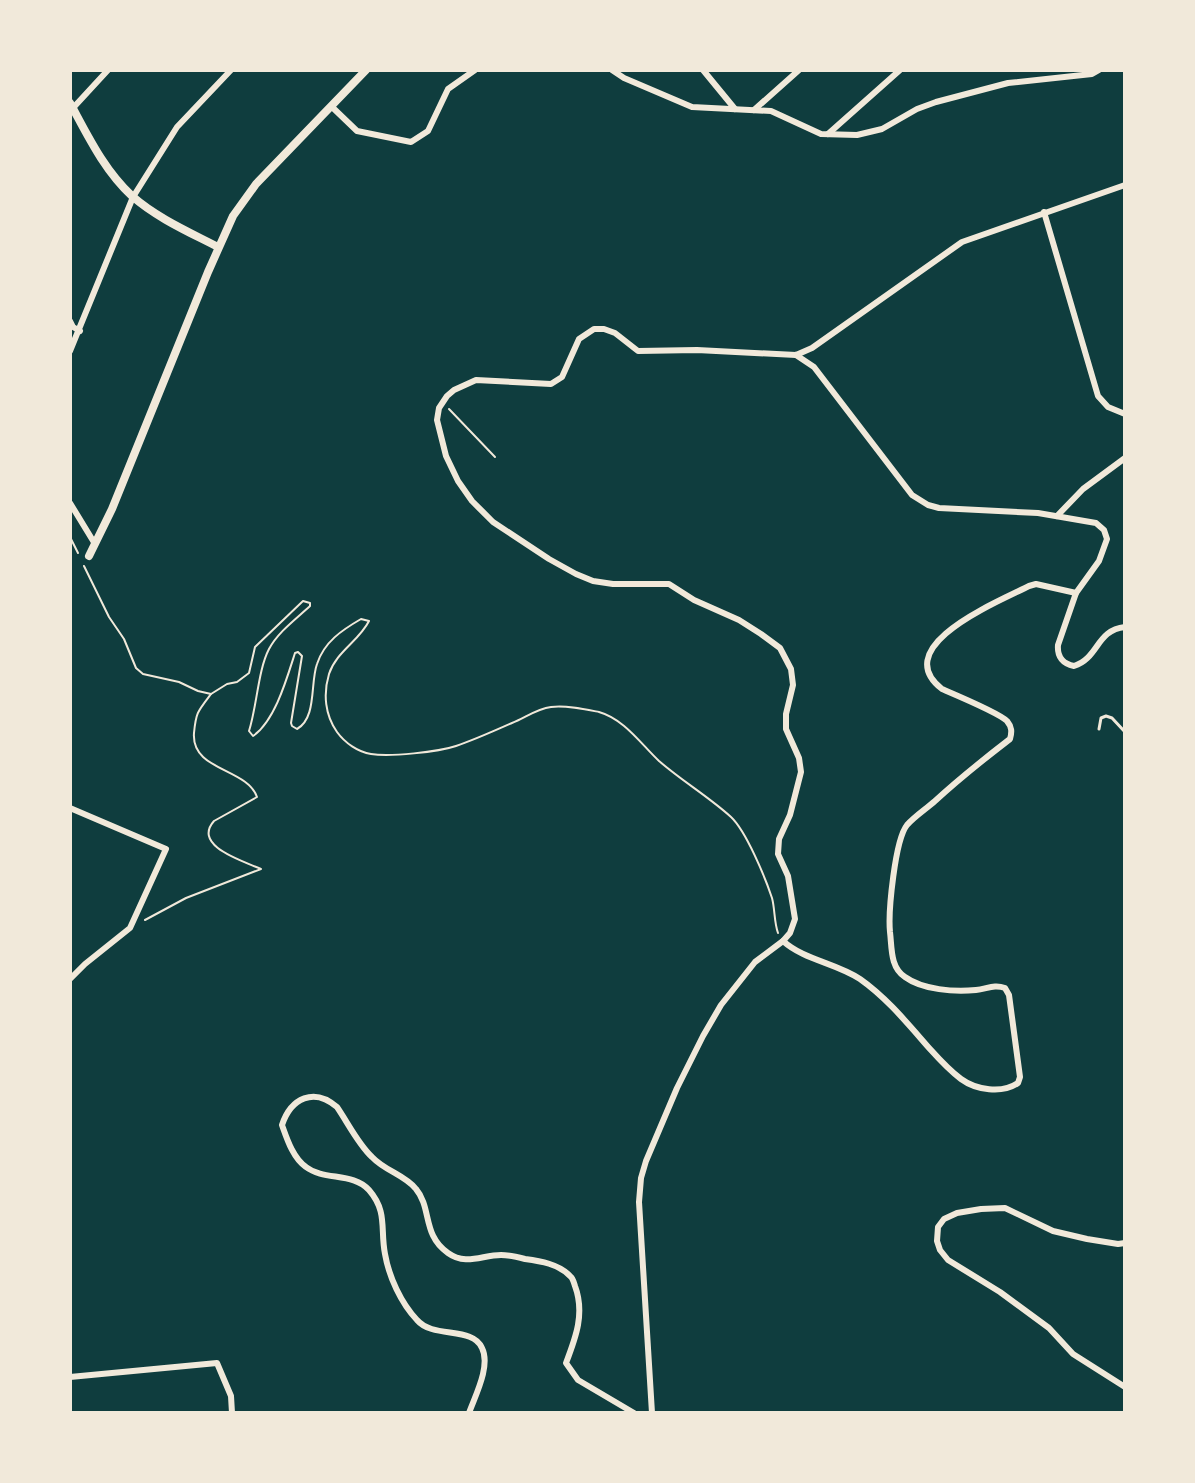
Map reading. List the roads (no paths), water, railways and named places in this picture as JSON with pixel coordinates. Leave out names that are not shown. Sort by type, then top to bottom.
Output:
[{"type":"street","points":[[108,70],[71,105],[109,170],[133,197],[161,217],[218,247]]},
{"type":"street","points":[[70,351],[133,197],[177,127],[231,70]]},
{"type":"street","points":[[89,556],[112,509],[233,216],[256,184],[366,70]]},
{"type":"street","points":[[331,106],[357,131],[411,142],[428,131],[448,89],[475,70]]},
{"type":"street","points":[[612,70],[692,107],[771,111],[821,134],[857,135],[882,129],[936,102],[1008,83],[1092,74],[1099,70]]},
{"type":"street","points":[[624,78],[633,70]]},
{"type":"street","points":[[703,70],[735,109]]},
{"type":"street","points":[[827,134],[900,70]]},
{"type":"street","points":[[754,110],[798,71]]},
{"type":"street","points":[[652,1413],[639,1202],[641,1178],[677,1088],[721,1005],[755,962],[790,933],[795,919],[788,876],[778,854],[779,839],[790,815],[801,772],[799,758],[786,729],[793,685],[791,669],[780,648],[739,620],[694,600],[669,584],[593,581],[563,567],[493,522],[472,501],[446,456],[437,420],[439,408],[454,390],[476,380],[551,384],[562,377],[579,339],[594,329],[615,333],[638,351],[697,350],[796,355],[812,348],[962,242],[1125,185]]},
{"type":"street","points":[[1044,212],[1098,396],[1108,407],[1125,414]]},
{"type":"street","points":[[70,321],[80,331]]},
{"type":"street","points":[[796,355],[814,367],[912,495],[928,505],[1038,513],[1096,523],[1104,530],[1107,539],[1099,561],[1076,593],[1058,645],[1057,652],[1064,662],[1074,666],[1085,662],[1105,634],[1125,627]]},
{"type":"street","points":[[1057,516],[1083,489],[1125,458]]},
{"type":"street","points":[[70,503],[95,545]]},
{"type":"street","points":[[783,941],[867,985],[963,1081],[995,1089],[1008,1089],[1018,1083],[1015,1036],[1009,995],[1005,988],[995,985],[977,990],[936,988],[908,979],[893,963],[889,927],[895,859],[906,827],[1012,735],[1004,718],[942,689],[936,683],[927,663],[939,637],[1029,586],[1036,584],[1076,593]]},
{"type":"street","points":[[70,808],[166,849],[130,928],[70,979]]},
{"type":"street","points":[[469,1413],[481,1382],[485,1361],[483,1349],[477,1340],[469,1336],[434,1331],[419,1323],[392,1281],[385,1255],[383,1216],[370,1192],[351,1179],[317,1173],[305,1167],[295,1155],[282,1125],[292,1106],[301,1099],[311,1096],[330,1101],[370,1156],[415,1187],[422,1198],[429,1228],[447,1253],[459,1260],[500,1255],[541,1261],[558,1267],[572,1277],[580,1300],[579,1331],[566,1363],[578,1380],[634,1413]]},
{"type":"street","points":[[1125,1243],[1053,1231],[1005,1208],[957,1213],[944,1219],[938,1227],[937,1241],[948,1260],[1000,1292],[1049,1328],[1073,1354],[1125,1387]]},
{"type":"street","points":[[70,1377],[217,1363],[231,1396],[232,1413]]},
{"type":"lane","points":[[1099,729],[1101,718],[1106,716],[1125,732]]}]
